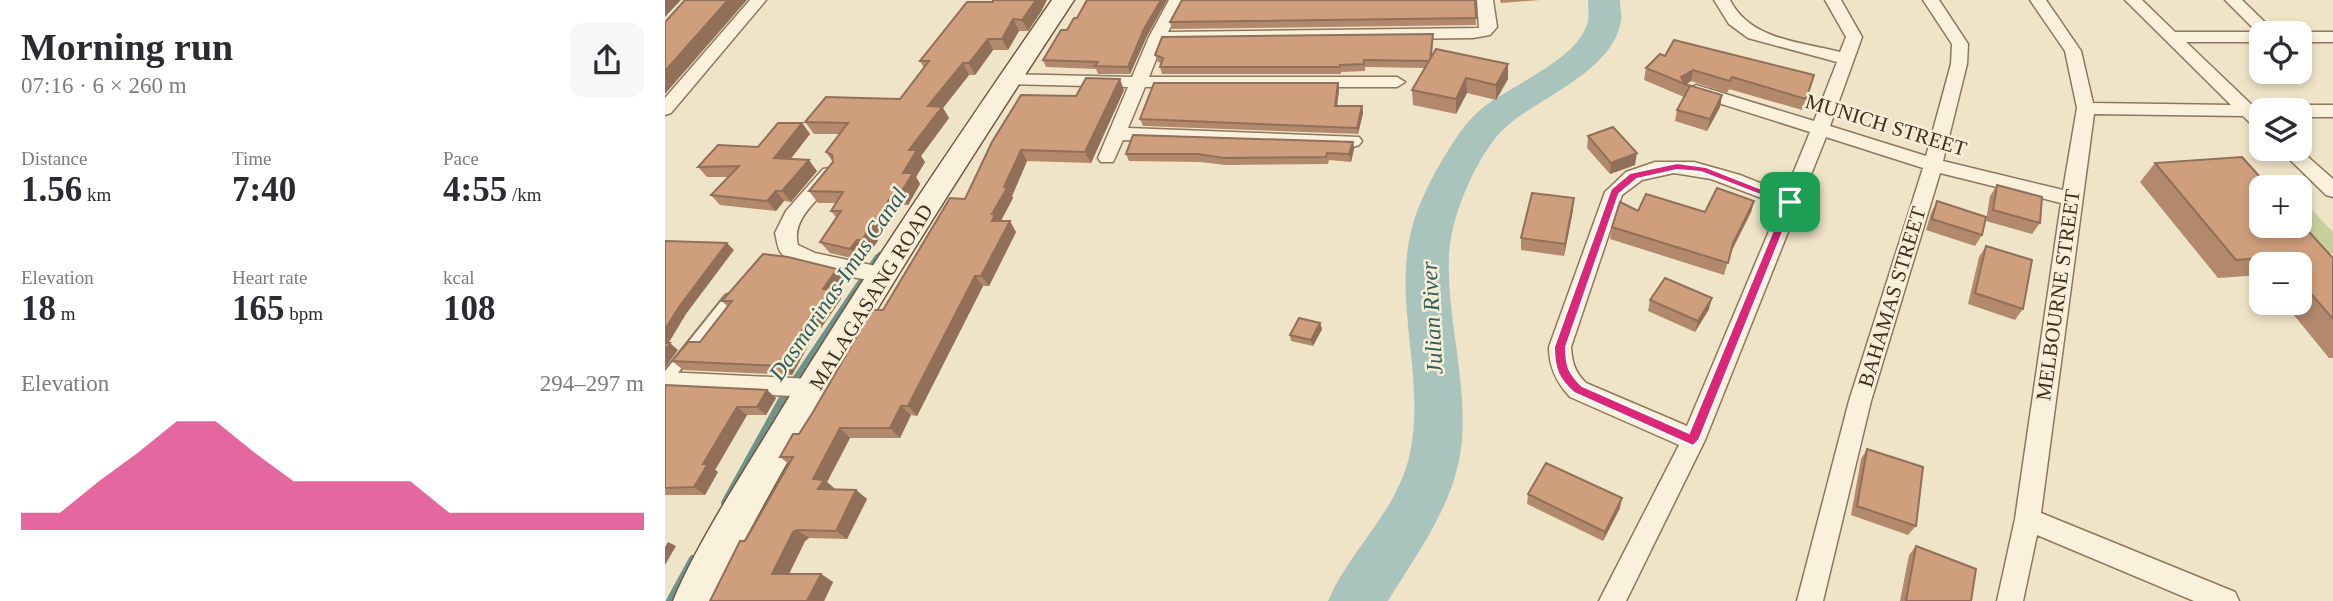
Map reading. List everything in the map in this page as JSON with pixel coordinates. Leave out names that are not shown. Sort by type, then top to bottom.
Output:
[{"type":"main road","name":"MALAGASANG ROAD","points":[[692,601],[730,528],[812,388],[883,274],[1063,0]]},
{"type":"street","points":[[665,109],[758,0]]},
{"type":"street","points":[[1107,158],[1157,37],[1177,0]]},
{"type":"street","points":[[1157,37],[1484,32],[1489,27],[1485,0]]},
{"type":"street","points":[[1722,0],[1740,29],[1753,35],[1846,59]]},
{"type":"street","points":[[1612,601],[1693,440],[1820,130],[1854,37],[1849,23],[1833,0]]},
{"type":"street","name":"BAHAMAS STREET","points":[[1810,601],[1860,401],[1933,165],[1959,64],[1960,44],[1931,0]]},
{"type":"street","name":"MELBOURNE STREET","points":[[2010,601],[2028,519],[2086,108],[2073,51],[2038,0]]},
{"type":"street","points":[[2133,0],[2249,107]]},
{"type":"street","points":[[2233,0],[2255,21]]},
{"type":"street","points":[[2171,37],[2249,37]]},
{"type":"street","points":[[2312,37],[2333,37]]},
{"type":"street","points":[[1010,79],[1397,82]]},
{"type":"street","name":"MUNICH STREET","points":[[1691,89],[1933,165],[2071,200]]},
{"type":"street","points":[[2086,108],[2249,111]]},
{"type":"street","points":[[2312,111],[2333,111]]},
{"type":"street","points":[[1117,134],[1353,141]]},
{"type":"street","points":[[2301,161],[2333,190]]},
{"type":"street","points":[[1693,440],[1578,390],[1566,378],[1560,366],[1560,347],[1614,192],[1634,176],[1677,167],[1702,169],[1790,202]]},
{"type":"street","points":[[831,172],[793,216],[785,233],[789,249],[810,260],[883,274]]},
{"type":"street","points":[[665,380],[812,388]]},
{"type":"street","points":[[2028,519],[2213,598]]},
{"type":"lane","points":[[665,380],[729,300]]},
{"type":"green space","points":[[2312,210],[2333,232],[2333,253],[2325,254],[2310,238]]},
{"type":"building","points":[[685,0],[728,0],[665,71],[665,22]]},
{"type":"building","points":[[1036,0],[1022,20],[1013,19],[1002,39],[988,39],[969,63],[963,63],[928,106],[942,107],[909,150],[917,150],[903,173],[913,173],[900,194],[893,194],[862,240],[857,240],[850,249],[820,242],[841,211],[831,211],[843,192],[809,191],[833,162],[832,155],[826,152],[848,123],[805,122],[826,97],[900,99],[929,61],[920,61],[967,2]]},
{"type":"building","points":[[1087,0],[1161,0],[1144,29],[1128,67],[1095,66],[1098,62],[1043,60],[1061,30],[1067,30]]},
{"type":"building","points":[[1182,0],[1475,0],[1476,18],[1170,22]]},
{"type":"building","points":[[1433,34],[1430,61],[1364,60],[1364,64],[1340,67],[1160,67],[1163,58],[1155,55],[1162,37]]},
{"type":"building","points":[[1674,40],[1814,75],[1806,99],[1732,77],[1730,81],[1693,70],[1681,77],[1685,84],[1646,68],[1660,54],[1665,56]]},
{"type":"building","points":[[1436,49],[1508,64],[1496,85],[1466,78],[1456,99],[1412,90]]},
{"type":"building","points":[[1086,78],[1120,79],[1085,152],[1021,150],[1004,187],[1007,188],[992,214],[995,214],[992,221],[1010,221],[981,276],[975,276],[908,406],[901,406],[890,428],[840,428],[813,479],[824,480],[818,489],[856,490],[836,531],[793,532],[772,574],[821,574],[807,601],[710,601],[740,541],[745,541],[793,457],[780,457],[793,434],[799,434],[872,310],[883,310],[950,198],[965,199],[992,142],[1021,95],[1076,96]]},
{"type":"building","points":[[1154,83],[1338,83],[1335,106],[1362,106],[1357,128],[1140,119]]},
{"type":"building","points":[[1685,84],[1722,95],[1710,119],[1677,110],[1690,86]]},
{"type":"building","points":[[778,123],[802,123],[774,158],[809,160],[782,191],[776,191],[767,201],[711,195],[739,166],[698,167],[718,145],[758,147]]},
{"type":"building","points":[[1613,127],[1637,153],[1611,163],[1588,136]]},
{"type":"building","points":[[1133,135],[1353,142],[1349,154],[1327,153],[1326,157],[1224,158],[1198,154],[1126,154]]},
{"type":"building","points":[[2242,157],[2258,175],[2249,175],[2249,238],[2312,238],[2312,235],[2333,258],[2333,319],[2312,295],[2312,252],[2249,252],[2249,259],[2236,260],[2155,163]]},
{"type":"building","points":[[1997,185],[2042,197],[2040,223],[1993,210]]},
{"type":"building","points":[[1717,188],[1754,201],[1733,243],[1728,263],[1612,227],[1620,202],[1638,211],[1646,194],[1705,212]]},
{"type":"building","points":[[1532,193],[1574,198],[1565,244],[1521,238]]},
{"type":"building","points":[[1937,201],[1986,217],[1982,235],[1932,219]]},
{"type":"building","points":[[665,241],[727,243],[665,329]]},
{"type":"building","points":[[1986,246],[2032,260],[2023,309],[1975,293]]},
{"type":"building","points":[[763,254],[837,269],[823,289],[833,290],[812,319],[809,318],[782,366],[672,361],[688,342],[700,342],[732,301],[722,301]]},
{"type":"building","points":[[1665,278],[1712,298],[1698,321],[1650,300]]},
{"type":"building","points":[[1299,318],[1320,323],[1311,340],[1290,335]]},
{"type":"building","points":[[665,385],[767,390],[757,407],[737,407],[703,464],[708,464],[694,487],[665,488]]},
{"type":"building","points":[[1867,449],[1923,467],[1916,526],[1857,506]]},
{"type":"building","points":[[1546,463],[1622,498],[1605,532],[1528,494]]},
{"type":"building","points":[[1916,546],[1976,569],[1971,601],[1906,601]]},
{"type":"waterway","name":"Julian River","points":[[1356,601],[1414,512],[1429,480],[1436,451],[1437,379],[1428,255],[1433,226],[1443,199],[1454,174],[1482,129],[1506,108],[1583,56],[1597,39],[1605,21],[1604,0]]},
{"type":"waterway","name":"Dasmarinas-Imus Canal","points":[[877,260],[880,255]]},
{"type":"waterway","name":"Dasmarinas-Imus Canal","points":[[725,503],[782,400],[878,258]]},
{"type":"waterway","name":"Dasmarinas-Imus Canal","points":[[670,601],[693,559]]},
{"type":"route","points":[[1655,169],[1702,169],[1790,202],[1693,440],[1578,390],[1566,378],[1560,366],[1560,347],[1582,281],[1614,192],[1634,176],[1655,169]]}]
